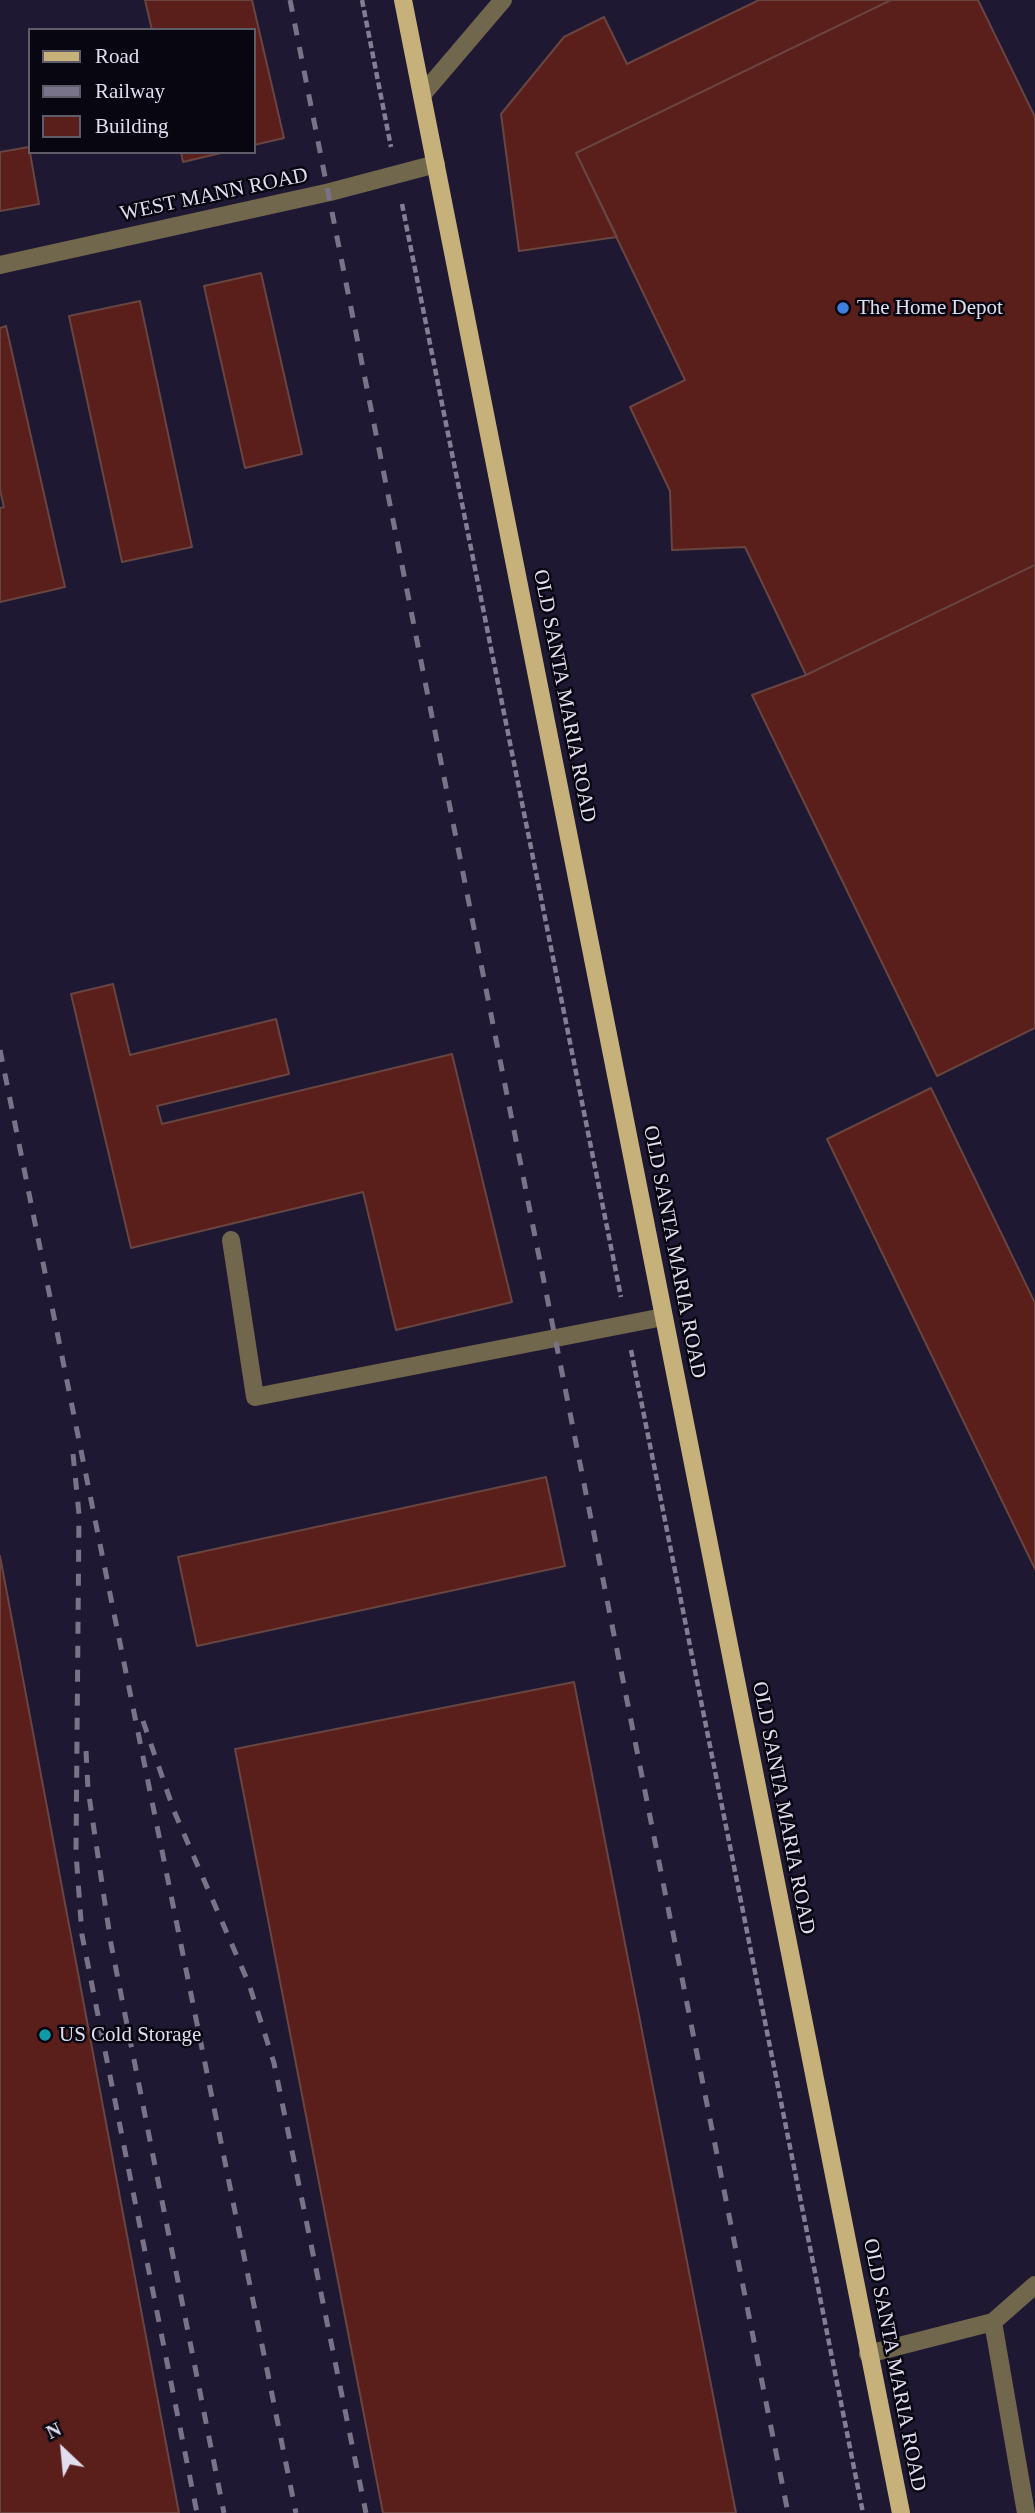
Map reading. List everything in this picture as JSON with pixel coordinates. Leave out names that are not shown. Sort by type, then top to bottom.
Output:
[{"type":"main road","name":"OLD SANTA MARIA ROAD","points":[[403,0],[901,2513]]},
{"type":"street","points":[[422,94],[503,0]]},
{"type":"street","name":"WEST MANN ROAD","points":[[0,265],[331,192],[436,164]]},
{"type":"street","points":[[231,1240],[255,1397],[663,1317]]},
{"type":"street","points":[[868,2354],[993,2322],[1035,2285]]},
{"type":"street","points":[[993,2322],[1026,2513]]},
{"type":"path","points":[[362,0],[863,2513]]},
{"type":"building","points":[[145,0],[252,0],[284,138],[256,145],[256,28],[152,28]]},
{"type":"building","points":[[759,0],[891,0],[576,153],[617,237],[519,251],[501,114],[564,37],[604,17],[627,64]]},
{"type":"building","name":"The Home Depot","points":[[891,0],[978,0],[1035,117],[1035,565],[806,675],[745,547],[672,550],[670,491],[630,407],[685,380],[576,153]]},
{"type":"building","points":[[28,147],[39,204],[0,211],[0,152]]},
{"type":"building","points":[[181,154],[217,154],[183,162]]},
{"type":"building","points":[[261,273],[302,454],[245,468],[204,286]]},
{"type":"building","points":[[140,301],[192,547],[122,562],[69,316]]},
{"type":"building","points":[[6,326],[65,587],[0,602],[0,508],[4,507],[0,490],[0,328]]},
{"type":"building","points":[[1035,565],[1035,1028],[937,1076],[752,695],[806,675]]},
{"type":"building","points":[[113,984],[130,1055],[276,1019],[289,1074],[157,1106],[162,1124],[452,1054],[512,1302],[396,1330],[363,1192],[131,1248],[71,994]]},
{"type":"building","points":[[931,1088],[1035,1303],[1035,1569],[827,1139]]},
{"type":"building","points":[[546,1477],[565,1566],[197,1646],[178,1557]]},
{"type":"building","name":"US Cold Storage","points":[[0,1556],[179,2513],[0,2513]]},
{"type":"building","points":[[574,1682],[736,2513],[383,2513],[235,1749]]},
{"type":"railway","points":[[290,0],[788,2513]]},
{"type":"railway","points":[[0,1050],[296,2513]]},
{"type":"railway","points":[[73,1454],[79,1514],[76,1853],[82,1935],[197,2513]]},
{"type":"railway","points":[[143,1721],[174,1811],[249,1984],[274,2063],[366,2513]]},
{"type":"railway","points":[[86,1751],[88,1789],[111,1944],[224,2513]]},
{"type":"place","name":"The Home Depot","points":[[843,308]]},
{"type":"place","name":"US Cold Storage","points":[[45,2035]]}]
